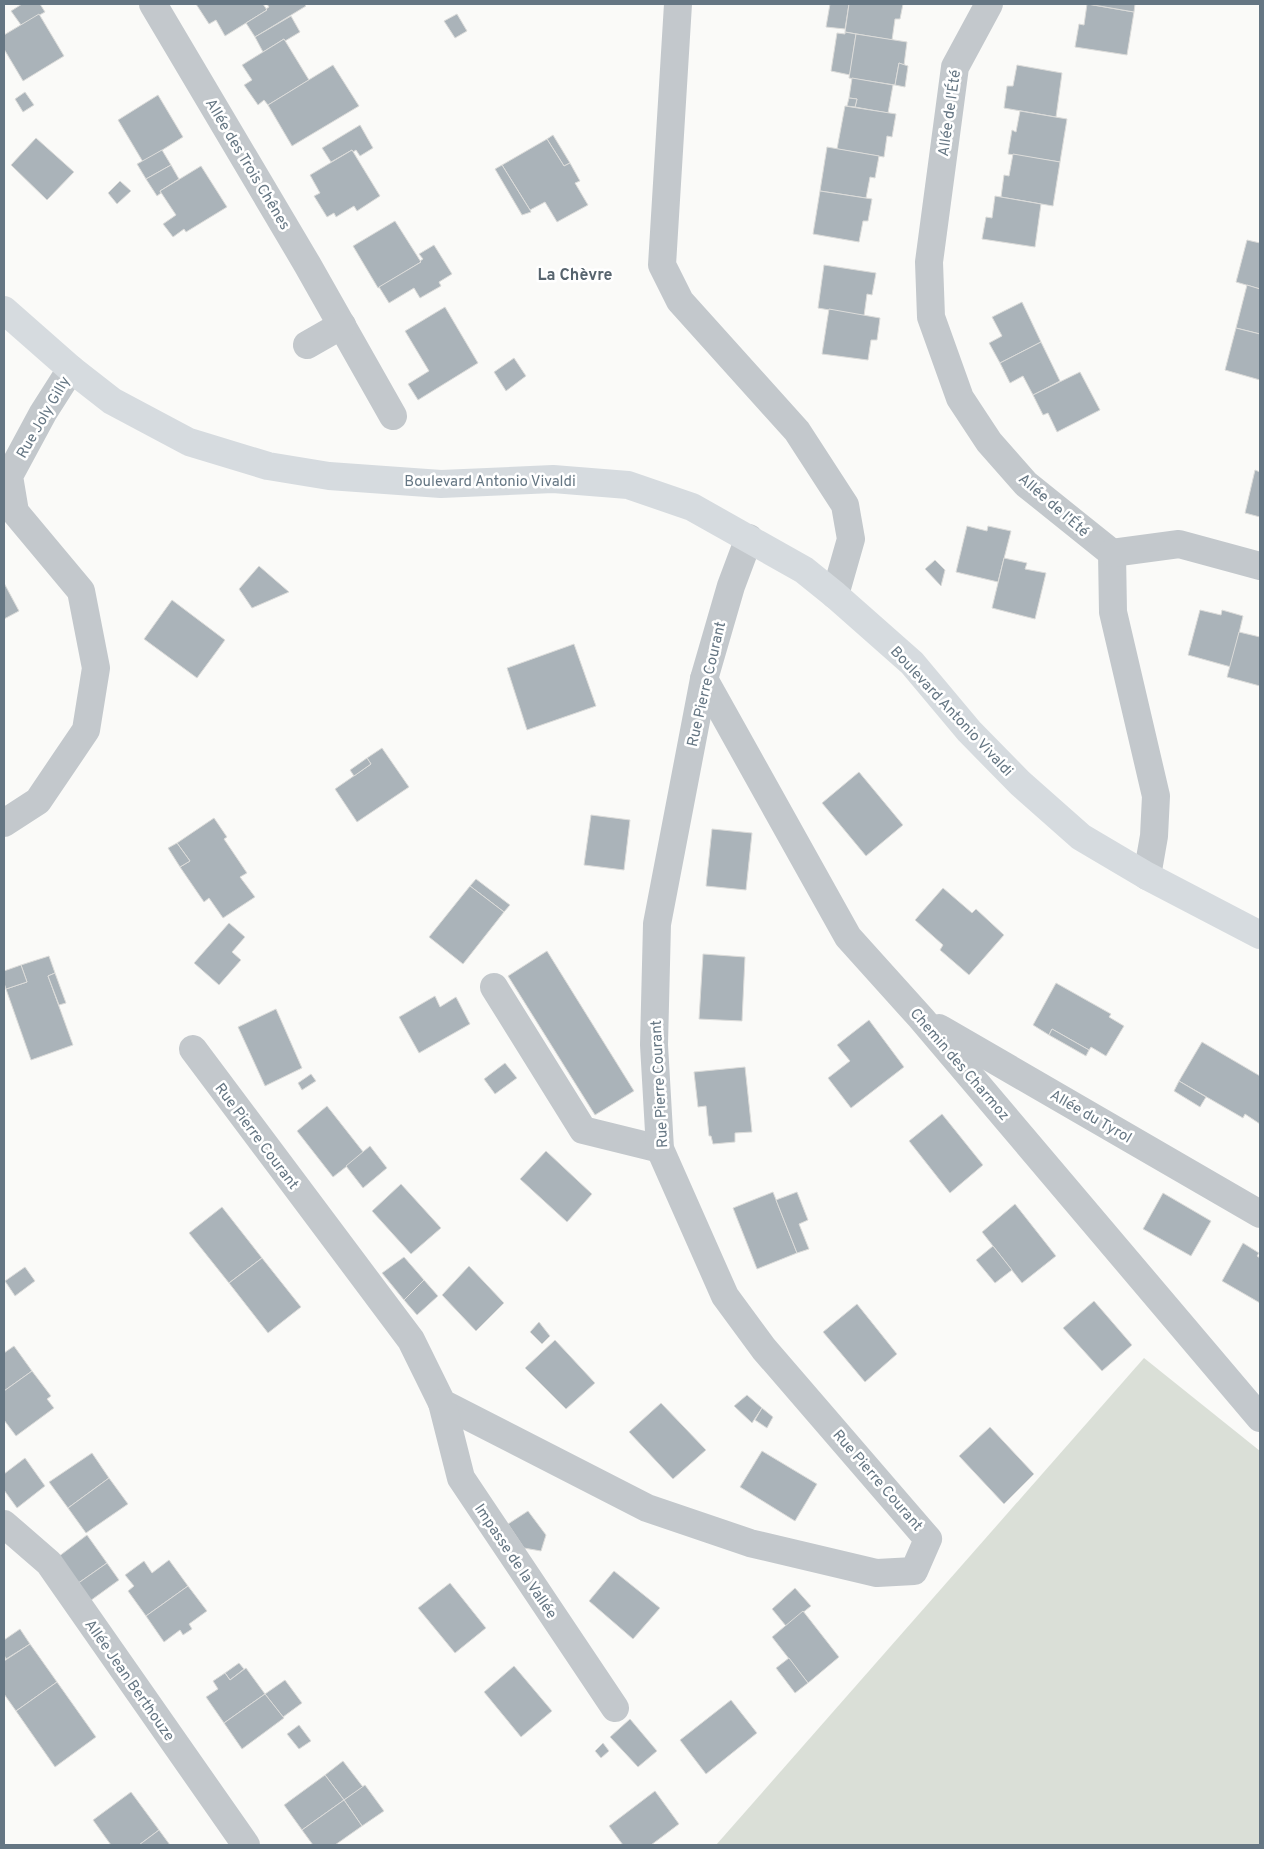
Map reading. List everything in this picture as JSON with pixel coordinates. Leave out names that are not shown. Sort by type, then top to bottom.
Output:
[{"type":"street","name":"Allée des Trois Chênes","points":[[153,4],[342,325],[393,416]]},
{"type":"street","points":[[678,4],[662,265],[680,301],[797,431],[845,505],[851,539],[835,595]]},
{"type":"street","name":"Allée de l'Été","points":[[989,4],[954,67],[929,262],[931,317],[960,398],[989,442],[1026,484],[1112,553]]},
{"type":"street","name":"Boulevard Antonio Vivaldi","points":[[4,310],[71,369],[112,401],[189,442],[268,466],[329,476],[441,484],[553,479],[628,485],[692,507],[804,570],[835,595],[912,663],[969,730],[1020,783],[1081,837],[1147,876],[1260,935]]},
{"type":"street","points":[[308,345],[342,325]]},
{"type":"street","name":"Rue Joly Gilly","points":[[4,823],[38,801],[86,730],[96,668],[81,590],[15,512],[9,476],[43,413],[71,369]]},
{"type":"street","name":"Rue Pierre Courant","points":[[193,1050],[411,1340],[442,1403],[647,1508],[750,1543],[796,1554],[877,1573],[914,1571],[928,1539],[764,1349],[725,1296],[660,1149],[654,1044],[657,924],[704,680],[731,586],[749,538]]},
{"type":"street","points":[[1147,876],[1154,836],[1156,796],[1113,612],[1112,553],[1179,544],[1260,566]]},
{"type":"street","name":"Chemin des Charmoz","points":[[704,680],[848,937],[921,1018],[1260,1418]]},
{"type":"street","points":[[494,987],[583,1130],[660,1149]]},
{"type":"street","name":"Allée du Tyrol","points":[[921,1018],[1260,1214]]},
{"type":"street","name":"Impasse de la Vallée","points":[[442,1403],[461,1478],[615,1708]]},
{"type":"street","name":"Allée Jean Berthouze","points":[[4,1524],[49,1563],[246,1845]]},
{"type":"shaded area","points":[[1144,1358],[1260,1451],[1260,1845],[716,1845]]},
{"type":"building","points":[[22,4],[40,4],[45,12],[21,25],[11,11]]},
{"type":"building","points":[[196,4],[263,4],[267,10],[225,36],[216,20],[209,24]]},
{"type":"building","points":[[267,4],[304,4],[306,6],[255,37],[246,23],[267,10],[269,7]]},
{"type":"building","points":[[830,4],[849,4],[845,29],[826,27]]},
{"type":"building","points":[[849,4],[903,4],[900,19],[895,19],[892,40],[845,32]]},
{"type":"building","points":[[1087,4],[1134,12],[1127,55],[1075,47],[1079,24],[1084,25]]},
{"type":"building","points":[[1088,4],[1135,4],[1134,12]]},
{"type":"building","points":[[39,14],[64,56],[23,81],[4,49],[4,35]]},
{"type":"building","points":[[457,14],[467,31],[455,38],[444,21]]},
{"type":"building","points":[[291,16],[300,32],[263,52],[255,37]]},
{"type":"building","points":[[845,32],[856,34],[850,75],[831,71],[837,33],[845,34]]},
{"type":"building","points":[[856,34],[907,42],[904,65],[899,63],[895,85],[849,78]]},
{"type":"building","points":[[284,39],[309,80],[268,105],[264,100],[258,105],[244,85],[252,80],[242,65]]},
{"type":"building","points":[[899,63],[908,66],[905,87],[895,85]]},
{"type":"building","points":[[333,65],[359,106],[292,146],[268,105]]},
{"type":"building","points":[[1017,65],[1062,73],[1056,117],[1004,108],[1007,86],[1013,86]]},
{"type":"building","points":[[852,78],[893,85],[888,113],[855,107],[857,99],[849,98]]},
{"type":"building","points":[[25,92],[34,105],[23,112],[15,99]]},
{"type":"building","points":[[158,95],[183,137],[143,162],[118,120]]},
{"type":"building","points":[[849,98],[857,99],[855,107],[847,106]]},
{"type":"building","points":[[845,106],[896,114],[892,137],[887,136],[884,157],[837,149]]},
{"type":"building","points":[[1020,111],[1067,119],[1060,162],[1008,154],[1012,130],[1016,132]]},
{"type":"building","points":[[360,125],[373,148],[360,156],[356,150],[353,152],[352,150],[331,162],[322,148]]},
{"type":"building","points":[[553,135],[570,163],[564,166],[547,139]]},
{"type":"building","points":[[36,138],[74,172],[47,200],[11,165]]},
{"type":"building","points":[[547,139],[564,166],[570,163],[580,181],[575,183],[588,205],[557,222],[545,202],[530,210],[502,165]]},
{"type":"building","points":[[827,147],[879,156],[875,178],[870,177],[866,198],[820,191]]},
{"type":"building","points":[[162,150],[171,165],[146,179],[137,164]]},
{"type":"building","points":[[352,150],[380,196],[357,211],[354,206],[336,217],[334,213],[327,217],[314,196],[320,193],[310,175]]},
{"type":"building","points":[[1013,154],[1060,162],[1053,206],[1001,197],[1004,175],[1009,176]]},
{"type":"building","points":[[171,165],[179,179],[160,191],[161,193],[157,196],[146,179]]},
{"type":"building","points":[[502,165],[531,212],[522,215],[495,169]]},
{"type":"building","points":[[201,166],[227,207],[186,232],[184,229],[173,237],[163,224],[176,215],[160,191]]},
{"type":"building","points":[[120,181],[131,191],[117,204],[108,193]]},
{"type":"building","points":[[820,191],[872,199],[868,221],[863,221],[859,242],[813,234]]},
{"type":"building","points":[[995,196],[1041,204],[1035,247],[982,239],[986,217],[992,218]]},
{"type":"building","points":[[395,221],[421,262],[378,288],[353,246]]},
{"type":"building","points":[[1247,240],[1260,243],[1260,289],[1236,282]]},
{"type":"building","points":[[434,245],[452,274],[439,282],[441,286],[420,298],[414,288],[389,303],[379,287],[421,262],[423,259],[419,254]]},
{"type":"building","points":[[824,265],[876,273],[872,295],[867,294],[864,316],[818,308]]},
{"type":"building","points":[[1247,285],[1260,289],[1260,334],[1236,328]]},
{"type":"building","points":[[1022,302],[1041,342],[1000,363],[989,343],[1002,336],[992,317]]},
{"type":"building","points":[[445,307],[478,363],[418,400],[408,384],[429,371],[405,331]]},
{"type":"building","points":[[829,309],[880,318],[877,340],[871,340],[868,360],[822,354]]},
{"type":"building","points":[[1236,328],[1260,334],[1260,380],[1225,370]]},
{"type":"building","points":[[1041,342],[1060,381],[1033,395],[1023,376],[1010,383],[1000,363]]},
{"type":"building","points":[[514,358],[526,376],[506,391],[494,372]]},
{"type":"building","points":[[1080,372],[1100,410],[1057,432],[1048,413],[1043,415],[1033,395]]},
{"type":"building","points":[[1255,470],[1260,472],[1260,517],[1245,513]]},
{"type":"building","points":[[967,526],[987,531],[988,526],[1011,531],[998,582],[956,572]]},
{"type":"building","points":[[1004,558],[1027,563],[1025,569],[1046,573],[1035,619],[992,608]]},
{"type":"building","points":[[935,560],[945,570],[941,586],[925,569]]},
{"type":"building","points":[[259,566],[289,592],[252,608],[239,589]]},
{"type":"building","points":[[4,583],[19,611],[4,619]]},
{"type":"building","points":[[172,600],[225,640],[197,678],[144,639]]},
{"type":"building","points":[[1200,610],[1221,615],[1222,610],[1243,616],[1231,667],[1188,655]]},
{"type":"building","points":[[1239,632],[1260,637],[1260,686],[1227,677]]},
{"type":"building","points":[[574,644],[596,706],[527,730],[507,668]]},
{"type":"building","points":[[382,748],[409,787],[357,822],[335,789],[371,764],[367,758]]},
{"type":"building","points":[[367,758],[371,764],[354,776],[350,770]]},
{"type":"building","points":[[859,772],[903,825],[866,856],[822,803]]},
{"type":"building","points":[[591,815],[630,820],[624,870],[584,865]]},
{"type":"building","points":[[214,818],[227,837],[224,839],[247,873],[240,877],[255,897],[223,918],[209,898],[204,902],[180,867],[190,861],[177,843]]},
{"type":"building","points":[[712,829],[752,833],[746,890],[706,886]]},
{"type":"building","points":[[177,843],[190,861],[180,867],[168,848]]},
{"type":"building","points":[[476,879],[510,905],[504,912],[470,886]]},
{"type":"building","points":[[470,886],[504,912],[463,964],[429,937]]},
{"type":"building","points":[[943,888],[972,913],[976,909],[1004,935],[969,975],[940,950],[943,945],[915,920]]},
{"type":"building","points":[[229,923],[245,937],[232,952],[241,960],[219,985],[194,963]]},
{"type":"building","points":[[547,951],[634,1091],[595,1115],[508,976]]},
{"type":"building","points":[[703,954],[745,957],[742,1021],[699,1019]]},
{"type":"building","points":[[49,956],[55,973],[48,976],[73,1045],[31,1060],[6,989],[27,982],[21,965]]},
{"type":"building","points":[[21,965],[27,982],[6,989],[4,971]]},
{"type":"building","points":[[55,973],[66,1003],[59,1005],[48,976]]},
{"type":"building","points":[[1056,983],[1111,1014],[1109,1017],[1124,1026],[1106,1056],[1091,1047],[1089,1050],[1052,1029],[1049,1035],[1033,1025]]},
{"type":"building","points":[[435,996],[440,1007],[456,997],[470,1024],[419,1053],[399,1017]]},
{"type":"building","points":[[276,1009],[302,1068],[265,1086],[238,1027]]},
{"type":"building","points":[[869,1020],[904,1067],[851,1108],[828,1078],[850,1061],[837,1045]]},
{"type":"building","points":[[1052,1029],[1089,1050],[1086,1056],[1049,1035]]},
{"type":"building","points":[[1202,1042],[1260,1076],[1260,1124],[1245,1114],[1243,1118],[1179,1081]]},
{"type":"building","points":[[505,1063],[517,1078],[495,1094],[484,1079]]},
{"type":"building","points":[[745,1067],[752,1132],[735,1133],[735,1142],[713,1144],[711,1136],[709,1136],[706,1106],[698,1107],[694,1072]]},
{"type":"building","points":[[311,1074],[316,1081],[302,1090],[298,1083]]},
{"type":"building","points":[[1179,1081],[1206,1097],[1200,1107],[1174,1091]]},
{"type":"building","points":[[327,1106],[364,1153],[333,1177],[297,1131]]},
{"type":"building","points":[[942,1114],[983,1165],[950,1193],[909,1141]]},
{"type":"building","points":[[370,1146],[387,1168],[363,1188],[346,1166]]},
{"type":"building","points":[[546,1151],[592,1194],[567,1222],[520,1179]]},
{"type":"building","points":[[401,1184],[441,1228],[411,1254],[372,1211]]},
{"type":"building","points":[[773,1192],[797,1253],[757,1269],[733,1208]]},
{"type":"building","points":[[797,1192],[808,1220],[799,1224],[809,1249],[797,1253],[776,1200]]},
{"type":"building","points":[[1163,1193],[1211,1221],[1191,1256],[1143,1229]]},
{"type":"building","points":[[1015,1204],[1056,1256],[1022,1283],[982,1232]]},
{"type":"building","points":[[222,1207],[262,1258],[229,1283],[189,1233]]},
{"type":"building","points":[[1243,1243],[1259,1253],[1257,1256],[1260,1258],[1260,1303],[1222,1281]]},
{"type":"building","points":[[993,1246],[1012,1270],[995,1283],[976,1260]]},
{"type":"building","points":[[404,1257],[424,1280],[404,1300],[382,1273]]},
{"type":"building","points":[[262,1258],[301,1307],[268,1333],[229,1283]]},
{"type":"building","points":[[469,1266],[504,1303],[476,1331],[442,1295]]},
{"type":"building","points":[[25,1267],[35,1281],[15,1296],[5,1281]]},
{"type":"building","points":[[424,1280],[438,1296],[417,1315],[404,1300]]},
{"type":"building","points":[[1094,1301],[1132,1345],[1102,1371],[1063,1328]]},
{"type":"building","points":[[857,1304],[897,1354],[865,1382],[823,1332]]},
{"type":"building","points":[[539,1322],[550,1336],[542,1344],[530,1332]]},
{"type":"building","points":[[555,1340],[595,1383],[566,1409],[525,1368]]},
{"type":"building","points":[[14,1346],[32,1371],[4,1391],[4,1353]]},
{"type":"building","points":[[32,1371],[51,1396],[47,1399],[54,1408],[16,1436],[4,1420],[4,1391]]},
{"type":"building","points":[[747,1395],[762,1408],[752,1423],[734,1406]]},
{"type":"building","points":[[661,1403],[706,1450],[673,1479],[629,1432]]},
{"type":"building","points":[[762,1408],[773,1417],[767,1428],[755,1420]]},
{"type":"building","points":[[990,1427],[1034,1474],[1004,1504],[959,1456]]},
{"type":"building","points":[[762,1451],[817,1484],[795,1521],[740,1487]]},
{"type":"building","points":[[92,1453],[109,1478],[68,1508],[49,1482]]},
{"type":"building","points":[[25,1458],[45,1486],[17,1508],[4,1490],[4,1474]]},
{"type":"building","points":[[109,1478],[128,1504],[86,1533],[68,1508]]},
{"type":"building","points":[[528,1511],[546,1535],[541,1551],[524,1548],[508,1524]]},
{"type":"building","points":[[87,1535],[107,1563],[77,1584],[58,1557]]},
{"type":"building","points":[[169,1560],[188,1586],[146,1616],[128,1591],[134,1586],[125,1575],[144,1561],[152,1573]]},
{"type":"building","points":[[107,1563],[119,1580],[90,1601],[77,1584]]},
{"type":"building","points":[[614,1571],[660,1608],[633,1639],[589,1601]]},
{"type":"building","points":[[450,1583],[486,1628],[455,1653],[418,1608]]},
{"type":"building","points":[[188,1586],[207,1611],[189,1624],[192,1629],[183,1635],[180,1630],[164,1642],[146,1616]]},
{"type":"building","points":[[795,1588],[811,1606],[786,1626],[772,1609]]},
{"type":"building","points":[[803,1611],[839,1657],[808,1683],[772,1637]]},
{"type":"building","points":[[20,1629],[30,1644],[6,1659],[4,1655],[4,1640]]},
{"type":"building","points":[[30,1644],[57,1682],[16,1711],[4,1694],[4,1661]]},
{"type":"building","points":[[789,1658],[808,1683],[795,1693],[776,1668]]},
{"type":"building","points":[[239,1663],[244,1669],[230,1680],[225,1673]]},
{"type":"building","points":[[514,1666],[552,1711],[521,1737],[484,1692]]},
{"type":"building","points":[[246,1668],[265,1694],[224,1723],[206,1697],[218,1689],[213,1681],[225,1673],[230,1680]]},
{"type":"building","points":[[285,1680],[302,1703],[283,1717],[265,1694]]},
{"type":"building","points":[[57,1682],[96,1737],[55,1767],[16,1711]]},
{"type":"building","points":[[265,1694],[284,1718],[242,1749],[224,1723]]},
{"type":"building","points":[[731,1700],[757,1733],[706,1774],[680,1740]]},
{"type":"building","points":[[630,1719],[657,1751],[638,1767],[610,1737]]},
{"type":"building","points":[[299,1725],[311,1741],[299,1749],[287,1734]]},
{"type":"building","points":[[603,1743],[609,1751],[601,1758],[595,1751]]},
{"type":"building","points":[[343,1761],[363,1787],[344,1800],[325,1775]]},
{"type":"building","points":[[325,1775],[344,1800],[302,1830],[284,1805]]},
{"type":"building","points":[[365,1785],[384,1811],[362,1826],[344,1800]]},
{"type":"building","points":[[655,1791],[679,1824],[651,1845],[623,1845],[609,1826]]},
{"type":"building","points":[[131,1792],[159,1830],[139,1845],[111,1845],[93,1820]]},
{"type":"building","points":[[344,1800],[362,1826],[335,1845],[313,1845],[302,1830]]},
{"type":"building","points":[[159,1830],[170,1845],[139,1845]]},
{"type":"district","name":"La Chèvre","points":[[575,274]]}]
